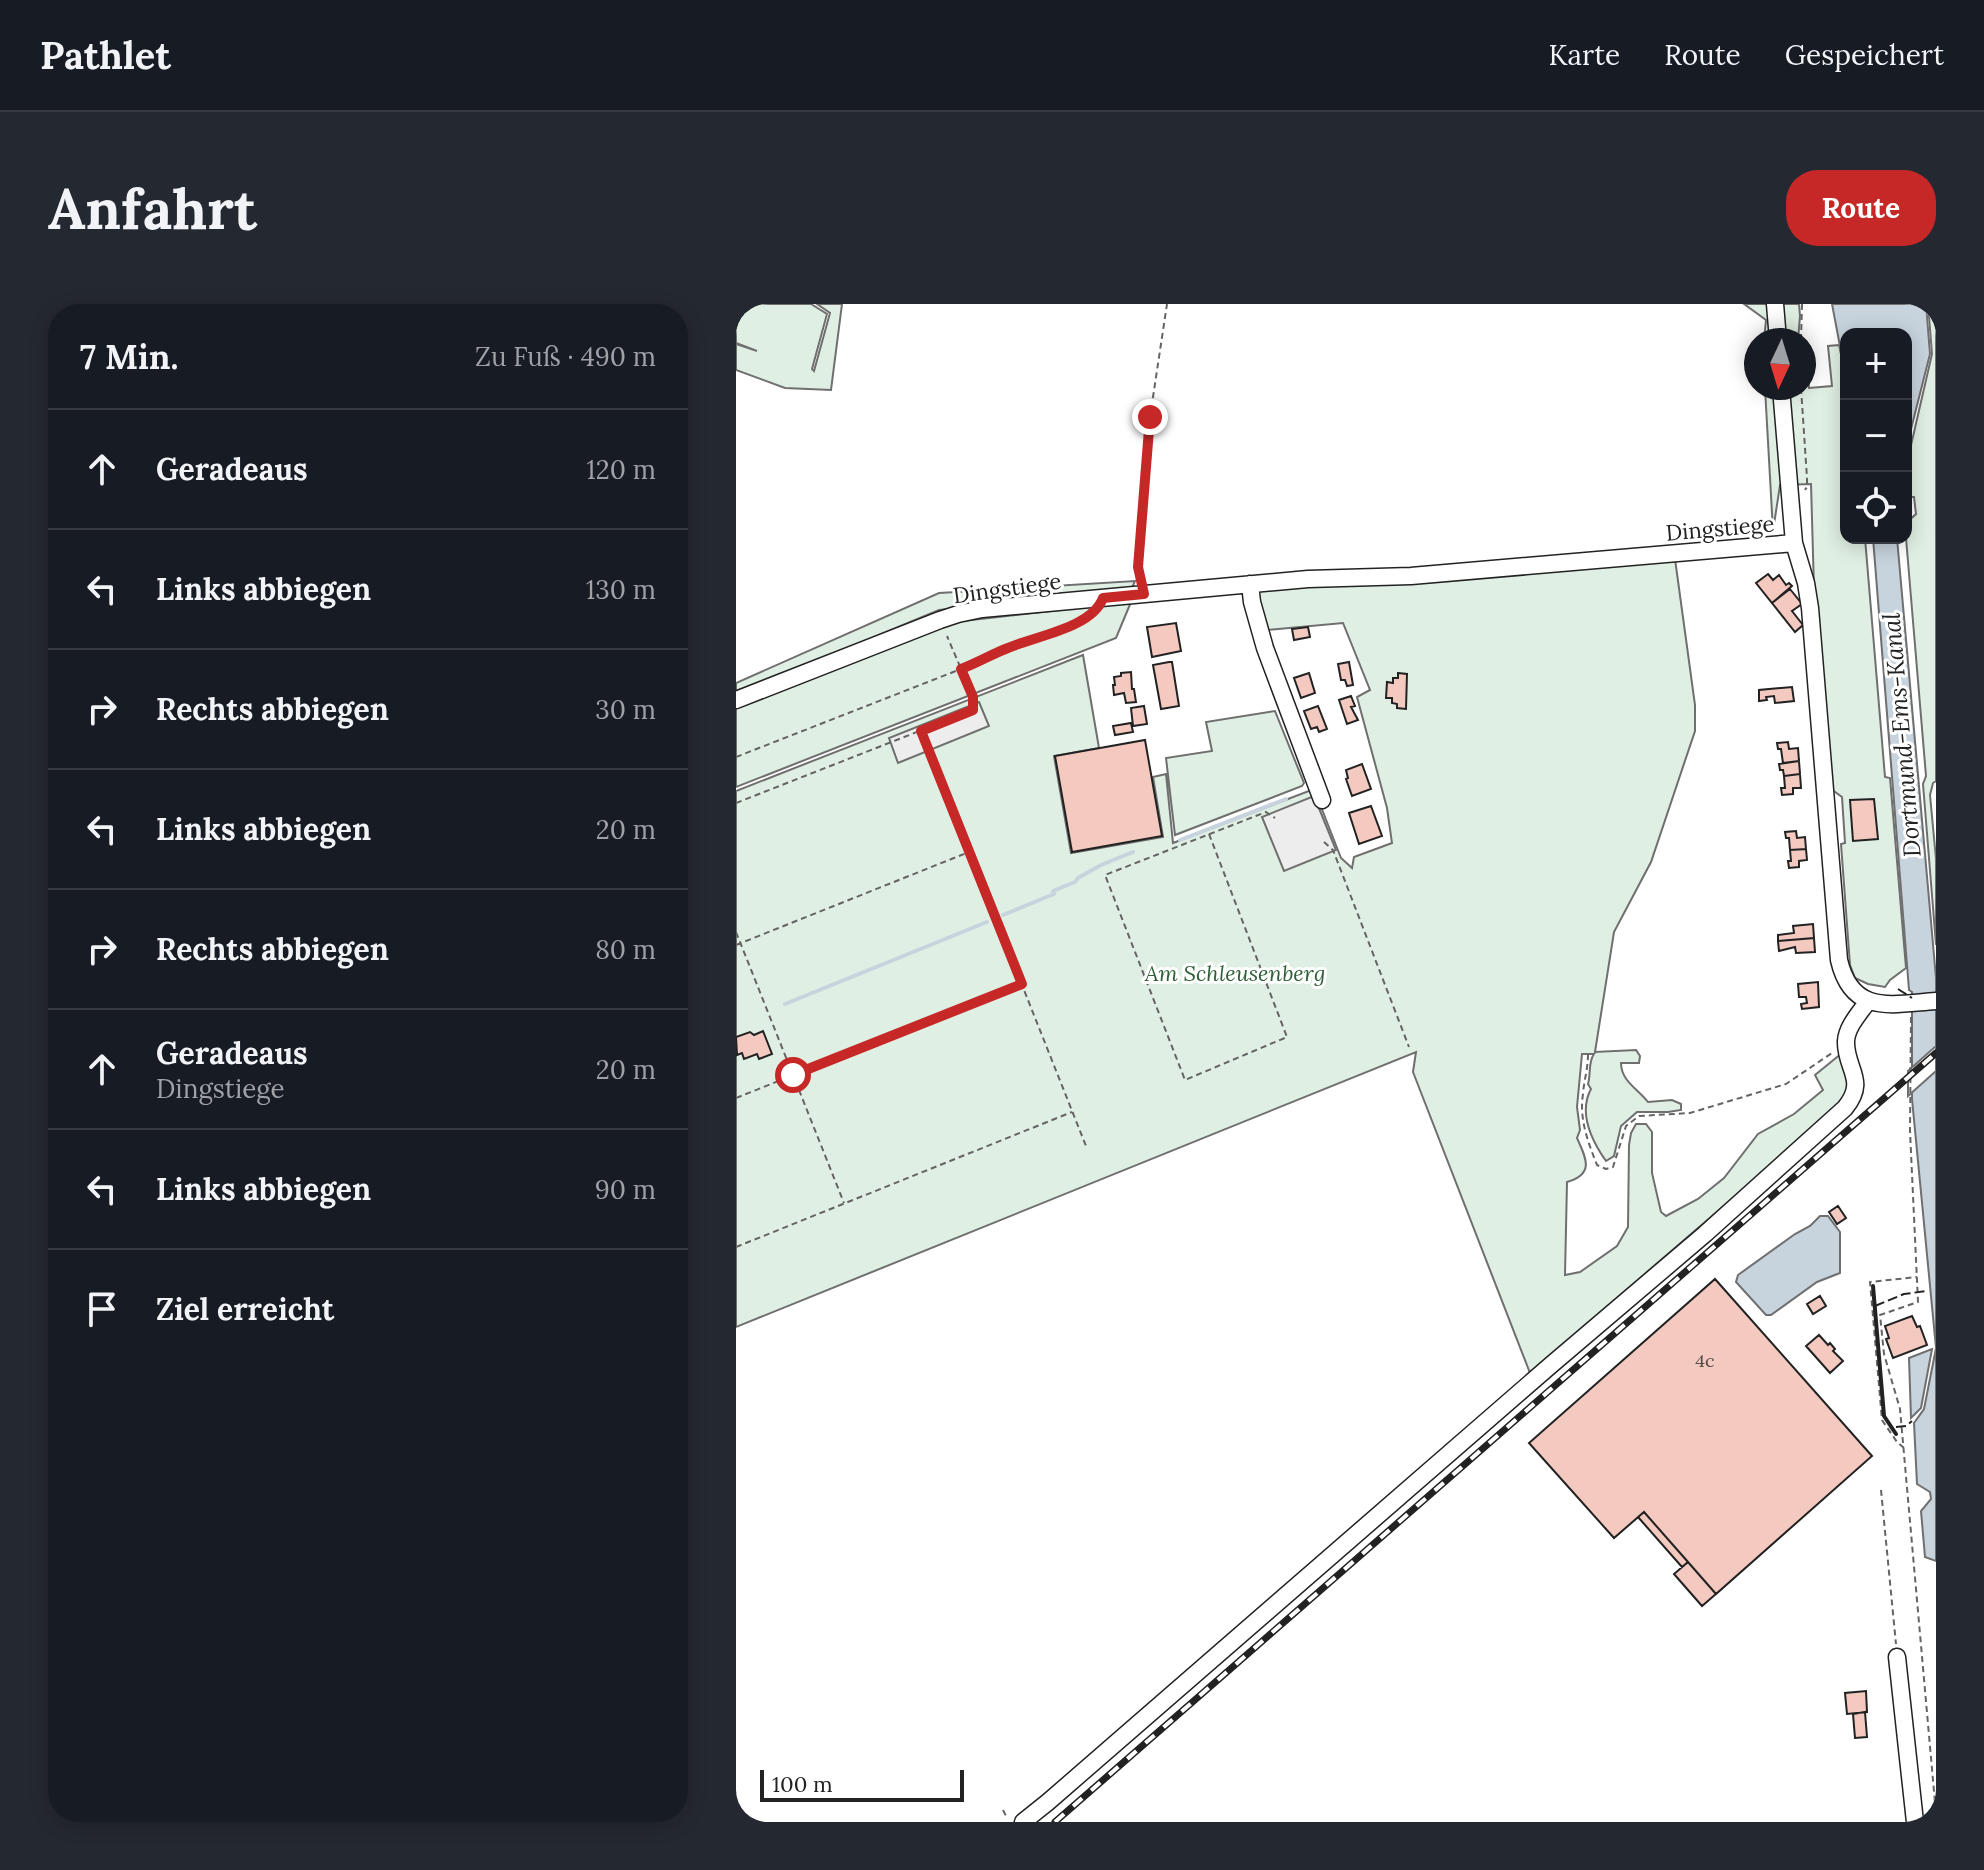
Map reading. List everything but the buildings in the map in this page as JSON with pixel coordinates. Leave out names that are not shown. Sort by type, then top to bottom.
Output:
[{"type":"street","points":[[1775,304],[1777,328]]},
{"type":"street","points":[[1782,400],[1794,543]]},
{"type":"street","name":"Dingstiege","points":[[736,700],[940,620],[982,609],[1308,579],[1411,576],[1794,543],[1810,608],[1839,960],[1846,982],[1868,1001]]},
{"type":"street","points":[[1250,584],[1265,648],[1322,800]]},
{"type":"street","points":[[1023,1822],[1705,1234],[1845,1108],[1855,1092],[1846,1043],[1848,1033],[1868,1001],[1911,1007],[1936,1001]]},
{"type":"street","points":[[1897,1657],[1915,1822]]},
{"type":"path","points":[[1144,594],[1138,567],[1150,417],[1167,304]]},
{"type":"path","points":[[1802,304],[1802,328]]},
{"type":"path","points":[[1802,400],[1807,478]]},
{"type":"path","points":[[736,757],[961,669],[1008,647],[1077,623],[1095,611],[1103,598]]},
{"type":"path","points":[[736,803],[973,710],[973,697],[940,620]]},
{"type":"path","points":[[921,731],[1086,1146]]},
{"type":"path","points":[[1209,834],[1287,1037],[1185,1080],[1105,875],[1209,834],[1266,812],[1275,818]]},
{"type":"path","points":[[1324,842],[1333,850],[1409,1047]]},
{"type":"path","points":[[738,944],[969,852]]},
{"type":"path","points":[[736,932],[738,944],[844,1204]]},
{"type":"path","points":[[736,1098],[1022,984]]},
{"type":"path","points":[[1911,1007],[1910,1131],[1918,1302],[1880,1315],[1884,1354],[1900,1409],[1936,1814]]},
{"type":"path","points":[[1588,1054],[1582,1118],[1597,1165],[1606,1169],[1613,1167],[1626,1126],[1639,1116],[1690,1113],[1786,1084],[1846,1043]]},
{"type":"path","points":[[736,1247],[1072,1112]]},
{"type":"path","points":[[1904,1448],[1882,1420],[1870,1282],[1918,1277]]},
{"type":"path","points":[[1881,1490],[1897,1657]]},
{"type":"path","points":[[1003,1810],[1010,1822]]},
{"type":"green space","points":[[736,304],[811,304],[827,314],[814,371],[830,313],[817,304],[842,304],[831,390],[785,388],[736,370],[736,344],[757,351],[736,343]]},
{"type":"green space","points":[[1744,304],[1799,304],[1799,328],[1765,328],[1766,320]]},
{"type":"green space","points":[[1928,304],[1936,304],[1936,781],[1930,795],[1936,859],[1936,945],[1923,784],[1926,776],[1907,544],[1912,544],[1912,518],[1916,514],[1912,497],[1912,441],[1932,354]]},
{"type":"green space","points":[[1839,345],[1840,350],[1840,544],[1866,544],[1885,777],[1890,778],[1906,968],[1885,987],[1855,978],[1850,965],[1841,844],[1845,843],[1842,797],[1831,789],[1814,589],[1811,484],[1780,485],[1773,531],[1766,400],[1816,400],[1816,387],[1832,386],[1828,346]]},
{"type":"green space","name":"Am Schleusenberg","points":[[1675,559],[1695,705],[1695,731],[1651,862],[1614,932],[1595,1052],[1636,1050],[1640,1056],[1639,1063],[1621,1063],[1627,1080],[1648,1102],[1672,1100],[1681,1104],[1681,1110],[1637,1112],[1621,1126],[1614,1156],[1606,1161],[1596,1145],[1586,1117],[1591,1089],[1588,1084],[1590,1064],[1594,1054],[1582,1054],[1577,1107],[1580,1130],[1577,1138],[1586,1164],[1582,1175],[1567,1182],[1565,1275],[1580,1272],[1617,1246],[1628,1227],[1629,1145],[1636,1124],[1646,1124],[1652,1132],[1652,1173],[1661,1212],[1666,1216],[1698,1199],[1724,1178],[1758,1134],[1794,1114],[1823,1090],[1815,1075],[1842,1053],[1850,1087],[1843,1103],[1530,1373],[1413,1072],[1416,1052],[736,1327],[736,791],[1083,655],[1099,748],[1054,756],[1071,853],[1163,837],[1153,777],[1166,774],[1173,843],[1314,789],[1341,858],[1352,868],[1354,857],[1392,843],[1387,808],[1357,697],[1370,690],[1343,623],[1266,630],[1251,589]]},
{"type":"green space","points":[[1135,581],[1132,588],[939,610],[736,694],[736,683],[939,593]]},
{"type":"green space","points":[[1131,602],[1116,638],[736,787],[736,707],[945,623]]},
{"type":"green space","points":[[1275,711],[1304,783],[1302,786],[1175,835],[1166,758],[1212,751],[1206,722]]},
{"type":"shaded area","points":[[979,702],[989,726],[898,763],[889,738]]},
{"type":"shaded area","points":[[1314,796],[1336,850],[1284,871],[1262,817]]},
{"type":"water","points":[[1832,304],[1926,304],[1930,354],[1912,425],[1912,328],[1840,328],[1840,346]]},
{"type":"water","name":"Dortmund-Ems-Kanal","points":[[1873,544],[1898,544],[1936,978],[1936,1348],[1912,1099],[1912,992],[1909,990]]},
{"type":"water","points":[[1820,1216],[1828,1216],[1840,1232],[1840,1273],[1817,1282],[1771,1315],[1766,1315],[1736,1282],[1738,1275]]},
{"type":"water","points":[[1936,1348],[1936,1561],[1925,1557],[1921,1511],[1931,1499],[1930,1492],[1917,1484],[1914,1423],[1924,1409]]},
{"type":"water","points":[[1932,1349],[1921,1408],[1911,1418],[1909,1358]]},
{"type":"pier","points":[[1936,1046],[1936,1071],[1908,1096],[1908,1071]]},
{"type":"waterway","points":[[1180,840],[1286,799]]},
{"type":"waterway","points":[[1003,915],[1054,894],[1053,891],[1075,882],[1101,865],[1133,852]]},
{"type":"waterway","points":[[785,1004],[987,922]]},
{"type":"railway","points":[[1055,1822],[1936,1053]]},
{"type":"fence","points":[[1898,989],[1912,998]]},
{"type":"fence","points":[[1875,1306],[1904,1294],[1927,1291]]},
{"type":"fence","points":[[1896,1427],[1906,1426],[1912,1421]]},
{"type":"wall","points":[[1873,1286],[1884,1416],[1896,1434]]},
{"type":"route","points":[[793,1075],[1022,984],[921,731],[973,710],[973,697],[961,669],[1008,647],[1077,623],[1095,611],[1103,598],[1144,594],[1138,567],[1150,417]]}]
